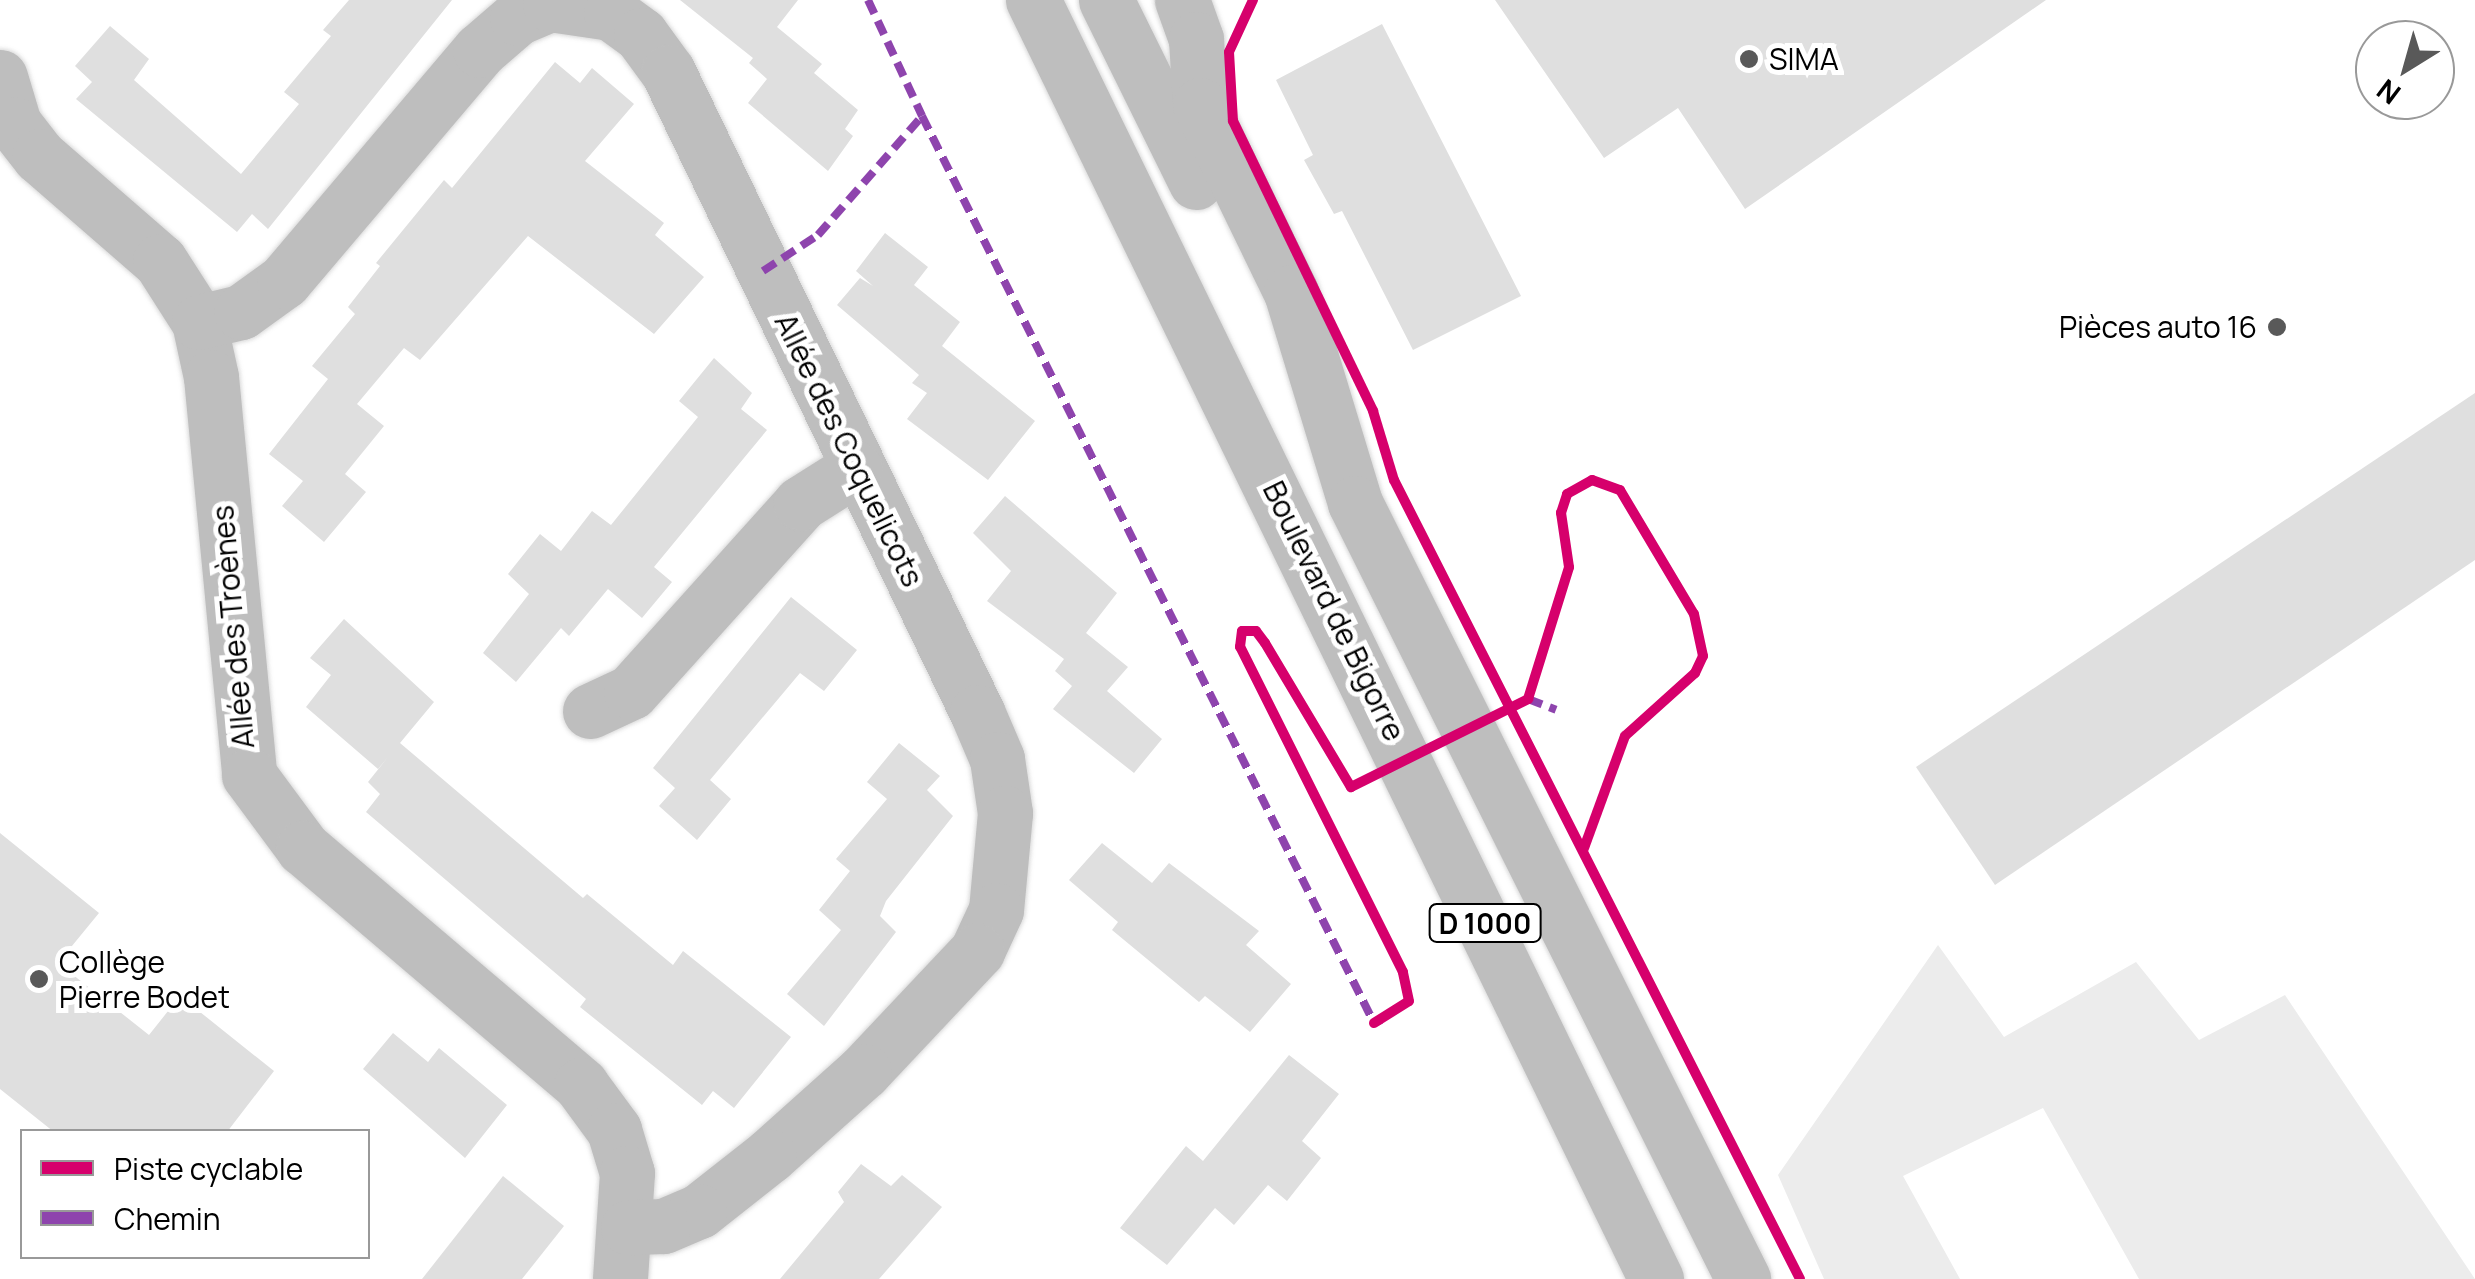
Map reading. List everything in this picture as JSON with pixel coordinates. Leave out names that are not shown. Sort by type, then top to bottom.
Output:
[{"type":"street","name":"Boulevard de Bigorre","points":[[1033,0],[1656,1279]]},
{"type":"street","name":"D 1000","points":[[1106,0],[1743,1279]]},
{"type":"street","name":"Allée des Coquelicots","points":[[199,322],[241,312],[284,281],[480,50],[517,18],[550,4],[610,12],[641,36],[668,72],[997,759],[1006,813],[996,910],[948,988],[770,1156],[699,1212],[663,1226],[624,1253]]},
{"type":"street","points":[[1189,19],[1200,105],[1291,292],[1355,503]]},
{"type":"street","name":"Allée des Troènes","points":[[7,100],[39,156],[160,261],[199,322],[211,377],[241,744],[249,775],[303,848],[581,1084],[614,1130],[627,1173],[624,1253]]},
{"type":"street","points":[[590,711],[631,692],[801,503],[855,469]]},
{"type":"shaded area","points":[[1938,945],[2004,1037],[2136,962],[2199,1040],[2285,995],[2475,1279],[2139,1279],[2043,1108],[1903,1176],[1960,1279],[1824,1279],[1778,1175]]},
{"type":"building","points":[[349,0],[452,0],[268,229],[252,214],[237,232],[76,99],[92,82],[75,66],[110,26],[149,59],[134,80],[241,174],[299,104],[284,92],[331,36],[323,30]]},
{"type":"building","points":[[680,0],[798,0],[777,27],[822,64],[814,73],[858,110],[845,129],[853,136],[828,171],[748,103],[767,79],[749,63],[753,58]]},
{"type":"building","name":"SIMA","points":[[1495,0],[2046,0],[1745,209],[1678,108],[1604,158]]},
{"type":"building","points":[[1382,24],[1521,296],[1413,350],[1342,211],[1334,214],[1304,160],[1313,155],[1276,80]]},
{"type":"building","points":[[555,62],[580,83],[592,68],[634,104],[585,161],[664,223],[655,235],[704,277],[654,334],[528,236],[420,360],[404,348],[357,404],[384,426],[345,474],[366,492],[324,542],[282,506],[303,481],[269,454],[328,379],[312,366],[355,314],[348,307],[380,266],[376,263],[444,180],[452,188]]},
{"type":"building","points":[[885,233],[928,267],[914,285],[960,322],[942,346],[1035,421],[988,480],[907,419],[927,393],[912,383],[919,375],[837,305],[860,278],[873,286],[856,271]]},
{"type":"building","points":[[714,358],[752,393],[741,409],[767,430],[654,567],[672,582],[642,618],[608,589],[569,636],[561,628],[516,682],[483,653],[529,594],[508,574],[540,534],[561,551],[592,511],[611,525],[698,417],[679,401]]},
{"type":"building","points":[[2475,393],[2475,560],[1995,885],[1916,767]]},
{"type":"building","points":[[1005,496],[1117,593],[1086,633],[1128,667],[1107,691],[1162,739],[1134,773],[1053,709],[1072,686],[1055,671],[1064,659],[987,601],[1011,571],[973,533]]},
{"type":"building","points":[[791,597],[857,650],[824,691],[800,673],[710,780],[731,799],[697,840],[659,806],[675,788],[653,768]]},
{"type":"building","points":[[344,619],[434,702],[400,743],[583,898],[587,894],[673,965],[683,951],[791,1037],[734,1108],[713,1091],[702,1105],[580,1007],[586,999],[366,812],[380,794],[368,782],[388,757],[378,769],[306,707],[331,675],[310,658]]},
{"type":"building","points":[[899,743],[940,776],[927,790],[953,816],[886,901],[880,916],[896,932],[824,1026],[787,994],[841,930],[819,910],[850,871],[836,859],[887,799],[867,782]]},
{"type":"building","name":"Collège Pierre Bodet","points":[[0,833],[99,913],[58,963],[149,1035],[180,996],[274,1071],[229,1129],[50,1129],[0,1089]]},
{"type":"building","points":[[1102,843],[1152,883],[1169,863],[1259,931],[1246,945],[1291,984],[1250,1032],[1205,996],[1199,1002],[1112,930],[1118,922],[1069,880]]},
{"type":"building","points":[[393,1033],[428,1062],[439,1048],[507,1105],[465,1158],[363,1069]]},
{"type":"building","points":[[1289,1055],[1339,1094],[1302,1141],[1321,1158],[1287,1201],[1268,1185],[1234,1225],[1215,1208],[1167,1265],[1120,1228],[1186,1146],[1203,1161]]},
{"type":"building","points":[[861,1164],[891,1186],[902,1175],[942,1207],[879,1279],[780,1279],[844,1202],[838,1192]]},
{"type":"building","points":[[503,1176],[564,1226],[522,1279],[422,1279]]},
{"type":"marked path","points":[[868,0],[922,116]]},
{"type":"marked path","points":[[763,271],[818,235],[922,116],[1374,1023],[1381,1020]]},
{"type":"marked path","points":[[1528,699],[1556,710]]},
{"type":"cycle path","points":[[1253,0],[1229,52],[1233,121],[1373,411],[1394,480],[1800,1279]]},
{"type":"cycle path","points":[[1374,1023],[1409,1001],[1403,972],[1240,647],[1242,631],[1256,631],[1265,643],[1351,787],[1528,699],[1569,567],[1561,513],[1567,494],[1592,480],[1620,490],[1694,614],[1703,656],[1695,673],[1625,736],[1584,848]]},
{"type":"place","name":"SIMA","points":[[1749,59]]},
{"type":"place","name":"Pièces auto 16","points":[[2277,327]]},
{"type":"place","name":"Collège Pierre Bodet","points":[[39,979]]}]
